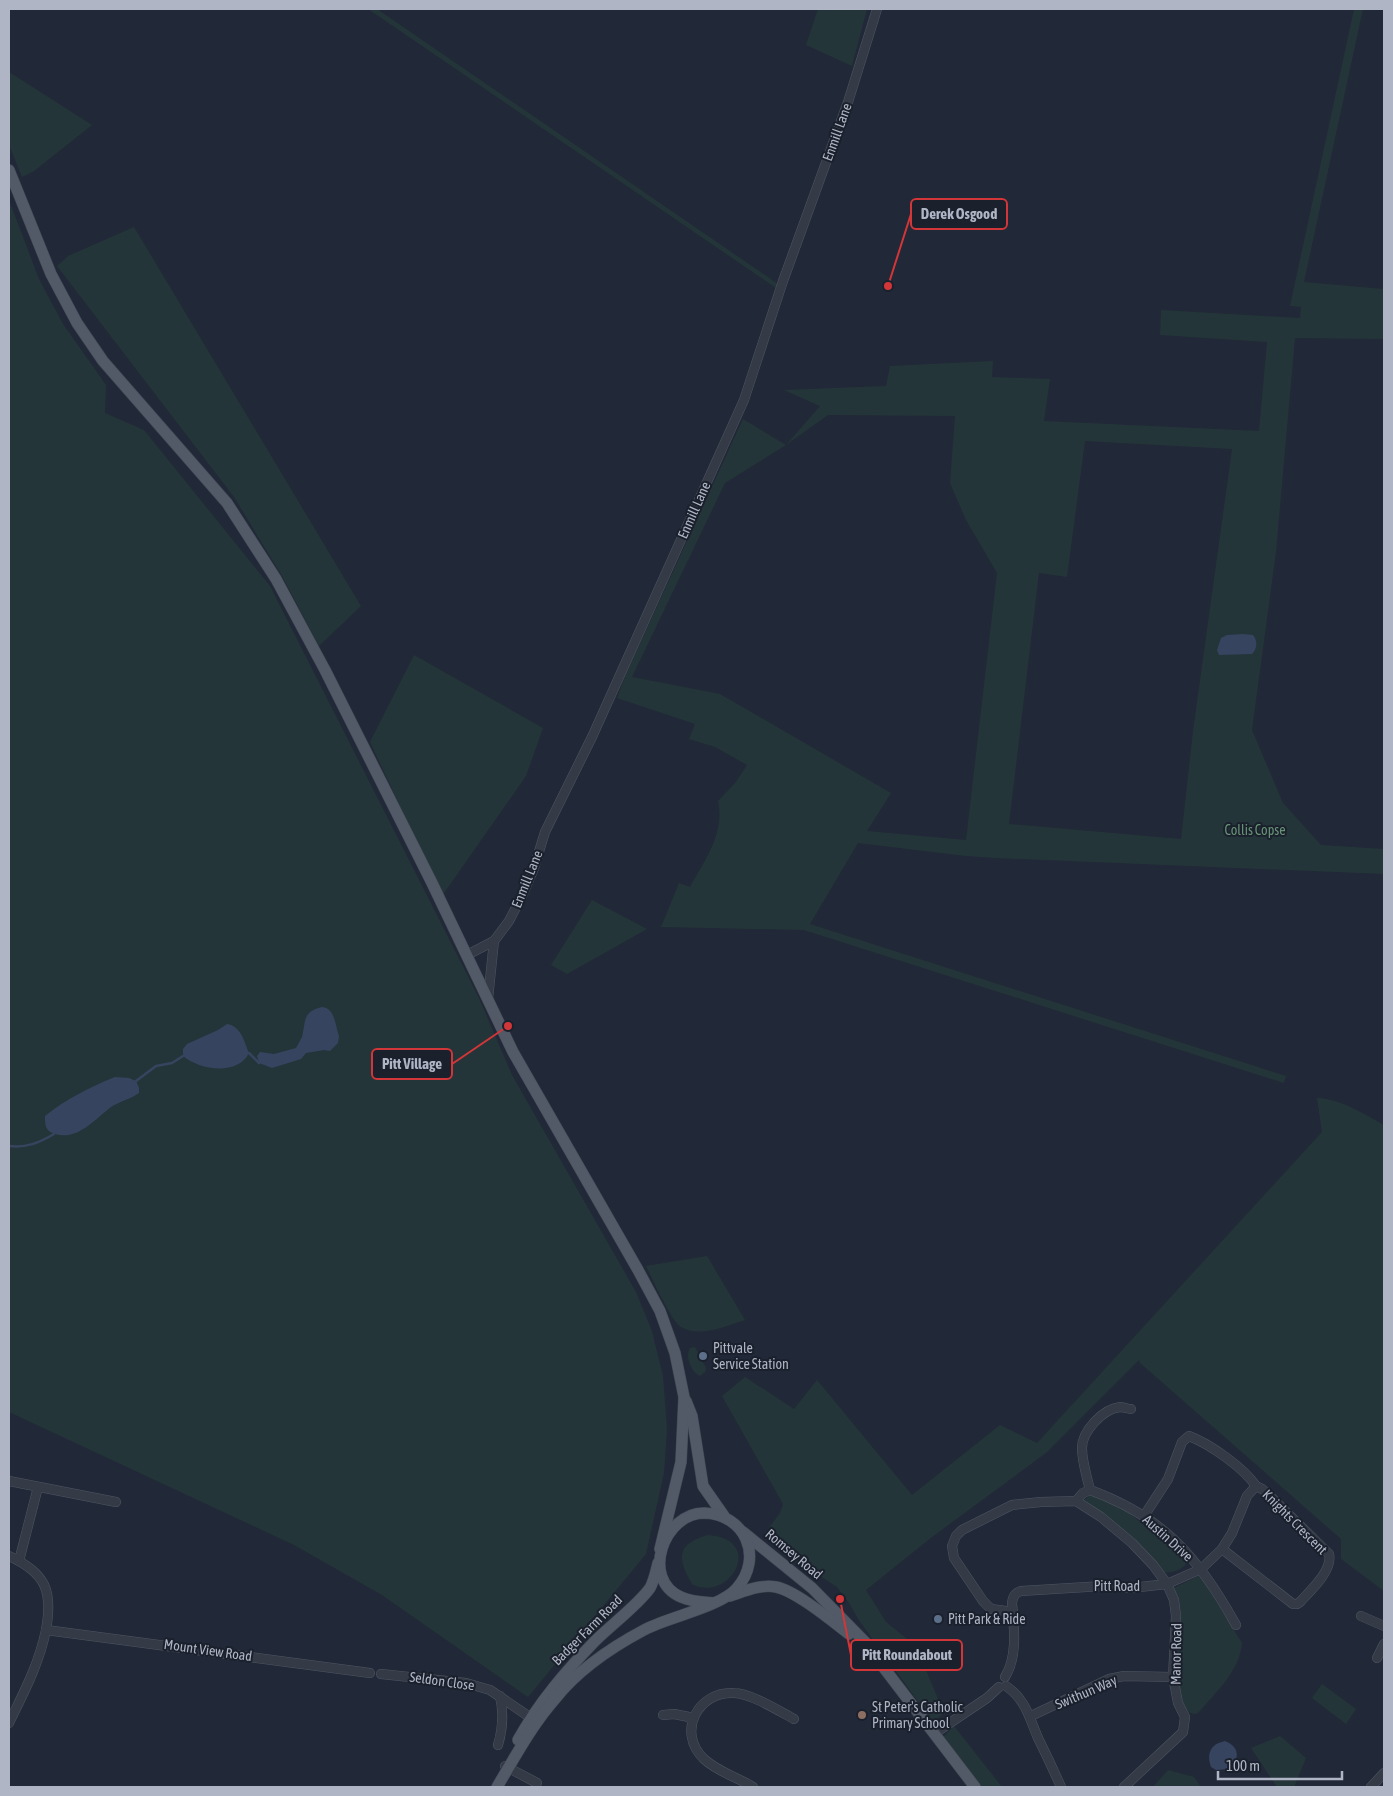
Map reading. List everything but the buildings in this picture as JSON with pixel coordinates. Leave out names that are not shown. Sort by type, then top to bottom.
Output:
[{"type":"main road","points":[[9,170],[51,274],[77,323],[103,361],[227,503],[276,579],[325,670],[513,1052],[660,1311],[675,1353],[684,1397],[692,1416],[703,1486],[724,1516],[743,1532],[750,1548],[748,1570],[737,1589],[720,1600],[692,1601],[679,1597],[662,1579],[659,1561],[660,1549],[681,1462],[684,1397]]},
{"type":"main road","points":[[660,1549],[668,1534],[679,1523],[692,1515],[702,1513],[724,1516]]},
{"type":"main road","name":"Romsey Road","points":[[743,1532],[812,1588],[872,1650],[975,1787]]},
{"type":"main road","name":"Badger Farm Road","points":[[497,1787],[531,1718],[559,1679],[597,1639],[644,1595],[651,1586],[659,1561]]},
{"type":"main road","name":"Romsey Road","points":[[720,1600],[749,1590],[765,1587],[788,1590],[821,1612],[850,1635],[884,1668]]},
{"type":"main road","name":"Badger Farm Road","points":[[507,1767],[554,1700],[568,1684],[588,1667],[623,1642],[646,1629],[720,1600]]},
{"type":"street","name":"Enmill Lane","points":[[494,941],[509,921],[524,894],[548,825],[592,737],[744,400],[754,375],[783,281],[848,102],[877,9]]},
{"type":"street","points":[[466,955],[494,941]]},
{"type":"street","points":[[488,1000],[494,941]]},
{"type":"street","points":[[1076,1501],[1083,1493],[1090,1490],[1082,1448],[1083,1437],[1088,1428],[1101,1416],[1120,1407],[1131,1409]]},
{"type":"street","points":[[1144,1516],[1168,1479],[1182,1442],[1189,1436],[1211,1447],[1245,1473],[1256,1486]]},
{"type":"street","points":[[9,1481],[116,1502]]},
{"type":"street","name":"Pitt Road","points":[[1004,1683],[1011,1667],[1013,1654],[1013,1598],[1017,1593],[1022,1590],[1103,1586],[1131,1588],[1167,1584],[1201,1568],[1222,1549],[1232,1533],[1247,1496],[1256,1486]]},
{"type":"street","name":"Knights Crescent","points":[[1222,1549],[1293,1604],[1300,1602],[1329,1568],[1329,1554],[1270,1496],[1256,1486]]},
{"type":"street","points":[[19,1561],[38,1487]]},
{"type":"street","name":"Austin Drive","points":[[1090,1490],[1112,1498],[1144,1516],[1186,1551],[1201,1568],[1236,1625]]},
{"type":"street","points":[[1013,1612],[991,1609],[983,1601],[954,1558],[952,1546],[956,1536],[970,1526],[1012,1505],[1076,1501],[1101,1517],[1132,1543],[1167,1584]]},
{"type":"street","points":[[9,1556],[38,1575],[47,1591],[50,1613],[40,1657],[31,1679],[13,1703],[9,1723]]},
{"type":"street","name":"Manor Road","points":[[1124,1787],[1183,1732],[1185,1717],[1178,1702],[1173,1677],[1176,1616],[1174,1600],[1167,1584]]},
{"type":"street","points":[[1362,1616],[1384,1626]]},
{"type":"street","name":"Mount View Road","points":[[46,1630],[370,1673]]},
{"type":"street","points":[[1377,1658],[1384,1644]]},
{"type":"street","name":"Seldon Close","points":[[381,1674],[466,1683],[490,1690],[531,1718]]},
{"type":"street","name":"Swithun Way","points":[[1031,1716],[1110,1679],[1124,1676],[1173,1677]]},
{"type":"street","points":[[935,1733],[987,1698],[1004,1683],[1014,1692],[1031,1716],[1037,1735],[1061,1787]]},
{"type":"street","points":[[753,1787],[726,1774],[702,1758],[693,1740],[692,1721],[703,1703],[709,1698],[724,1693],[748,1696],[794,1719]]},
{"type":"street","points":[[498,1745],[503,1719],[500,1696]]},
{"type":"street","name":"Badger Farm Road","points":[[531,1718],[537,1717],[554,1700]]},
{"type":"street","points":[[663,1715],[674,1714],[689,1717],[692,1721]]},
{"type":"street","points":[[507,1767],[537,1783]]},
{"type":"street","points":[[1371,1787],[1384,1773]]},
{"type":"green space","points":[[368,9],[377,9],[778,284],[776,288]]},
{"type":"green space","points":[[818,9],[867,9],[852,66],[806,45]]},
{"type":"green space","name":"Collis Copse","points":[[1354,9],[1363,9],[1304,282],[1384,289],[1384,339],[1295,338],[1276,552],[1252,730],[1283,803],[1321,845],[1384,849],[1384,874],[995,858],[858,843],[810,924],[1286,1076],[1284,1083],[804,930],[661,927],[679,883],[690,887],[712,846],[719,825],[718,801],[736,782],[747,765],[715,747],[689,739],[695,724],[617,698],[625,676],[743,419],[786,445],[820,406],[784,390],[886,386],[890,366],[993,361],[992,377],[1050,379],[1044,421],[1259,431],[1267,342],[1160,335],[1161,310],[1300,318],[1301,307],[1290,306]],"holes":[[[828,415],[955,416],[950,483],[966,520],[997,573],[966,840],[867,831],[891,793],[720,694],[632,677],[725,483],[786,445]],[[1085,441],[1232,449],[1193,731],[1181,839],[1009,824],[1039,573],[1067,577]]]},
{"type":"green space","points":[[9,72],[92,125],[34,171],[22,177],[9,145]]},
{"type":"green space","points":[[9,200],[39,279],[63,324],[106,385],[105,413],[144,430],[270,586],[479,998],[512,1075],[636,1292],[652,1331],[663,1376],[667,1429],[664,1473],[646,1554],[528,1697],[382,1595],[294,1545],[9,1412]]},
{"type":"green space","points":[[134,227],[361,606],[319,646],[282,576],[234,497],[57,266],[68,256]]},
{"type":"green space","points":[[414,655],[543,728],[526,776],[442,896],[370,742]]},
{"type":"green space","points":[[592,900],[647,929],[567,974],[551,965]]},
{"type":"green space","points":[[1317,1098],[1343,1104],[1384,1125],[1384,1591],[1341,1559],[1341,1539],[1140,1363],[1139,1360],[1046,1453],[932,1537],[866,1590],[886,1622],[916,1646],[944,1713],[933,1722],[837,1587],[817,1574],[803,1570],[765,1533],[780,1513],[783,1504],[722,1396],[745,1377],[794,1409],[817,1380],[912,1495],[1000,1425],[1037,1443],[1322,1132]]},
{"type":"green space","points":[[707,1256],[745,1320],[713,1330],[688,1330],[681,1327],[672,1317],[646,1266]]},
{"type":"green space","points":[[695,1347],[706,1368],[705,1372],[700,1376],[694,1371],[688,1356],[690,1348]]},
{"type":"green space","points":[[1090,1494],[1126,1510],[1185,1560],[1186,1564],[1176,1571],[1163,1572],[1127,1532],[1083,1502]]},
{"type":"green space","points":[[708,1535],[726,1539],[735,1547],[738,1558],[736,1569],[729,1578],[719,1585],[706,1588],[692,1584],[684,1567],[682,1553],[690,1543]]},
{"type":"green space","points":[[1200,1575],[1242,1643],[1237,1662],[1227,1680],[1196,1714],[1190,1713],[1181,1703],[1177,1674],[1174,1588]]},
{"type":"green space","points":[[1322,1684],[1356,1709],[1346,1724],[1312,1698]]},
{"type":"green space","points":[[954,1726],[1002,1787],[981,1787],[943,1737]]},
{"type":"green space","points":[[1280,1736],[1306,1758],[1295,1785],[1296,1787],[1277,1787],[1251,1748]]},
{"type":"green space","points":[[1168,1770],[1194,1777],[1201,1787],[1153,1787]]},
{"type":"water","points":[[1243,634],[1255,637],[1256,645],[1252,654],[1219,655],[1217,650],[1221,638],[1227,635]]},
{"type":"water","points":[[322,1007],[330,1010],[339,1036],[338,1043],[330,1051],[306,1053],[301,1059],[272,1068],[259,1063],[257,1056],[260,1052],[274,1054],[296,1048],[302,1037],[308,1014]]},
{"type":"water","points":[[227,1024],[236,1028],[244,1039],[249,1053],[244,1060],[228,1068],[218,1068],[199,1065],[183,1056],[183,1049],[187,1044]]},
{"type":"water","points":[[115,1077],[129,1078],[136,1081],[139,1093],[111,1107],[79,1132],[63,1135],[52,1133],[47,1129],[45,1116],[78,1094]]},
{"type":"water","points":[[1225,1741],[1234,1746],[1237,1757],[1229,1769],[1216,1770],[1211,1767],[1210,1753],[1216,1744]]},
{"type":"waterway","points":[[249,1053],[259,1063]]},
{"type":"waterway","points":[[136,1081],[156,1066],[172,1063],[183,1056]]},
{"type":"waterway","points":[[9,1146],[32,1144],[54,1134]]},
{"type":"place","name":"Derek Osgood","points":[[888,286]]},
{"type":"place","name":"Pitt Village","points":[[508,1026]]},
{"type":"place","name":"Pittvale Service Station","points":[[703,1356]]},
{"type":"place","name":"Pitt Roundabout","points":[[840,1599]]},
{"type":"place","name":"Pitt Park & Ride","points":[[938,1619]]},
{"type":"place","name":"St Peter's Catholic Primary School","points":[[862,1715]]}]
